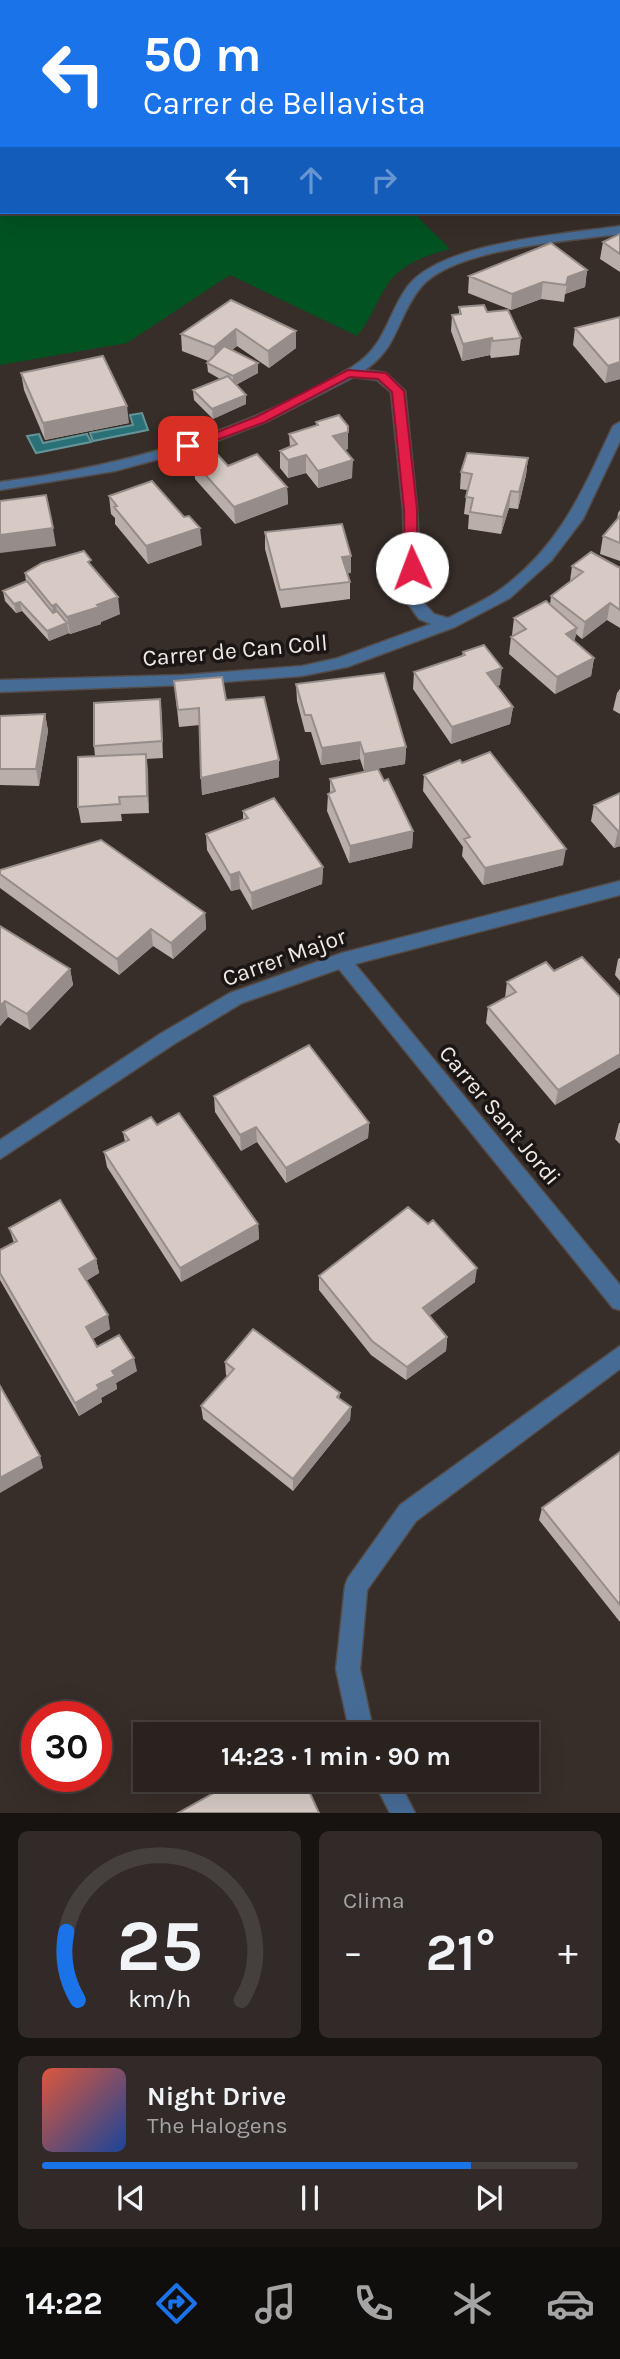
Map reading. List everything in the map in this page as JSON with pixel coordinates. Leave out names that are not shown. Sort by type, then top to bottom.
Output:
[{"type":"street","points":[[0,486],[104,470],[210,439],[291,405],[379,352],[410,290],[435,270],[502,250],[620,230]]},
{"type":"street","points":[[348,373],[381,376],[398,391],[410,509],[414,601],[421,614],[434,621],[450,623]]},
{"type":"street","name":"Carrer de Can Coll","points":[[0,686],[184,680],[302,671],[352,660],[450,623],[505,594],[545,558],[576,519],[620,426]]},
{"type":"street","name":"Carrer Major","points":[[0,1151],[167,1039],[236,998],[342,960],[620,888]]},
{"type":"street","name":"Carrer Sant Jordi","points":[[342,960],[620,1301]]},
{"type":"street","points":[[359,1722],[348,1669],[356,1586],[408,1513],[620,1356]]},
{"type":"street","points":[[392,1792],[403,1813]]},
{"type":"green space","points":[[0,214],[415,214],[450,249],[415,261],[393,277],[357,336],[230,275],[127,343],[0,365]]},
{"type":"water","points":[[142,413],[148,430],[93,441],[90,433],[133,425],[130,415]]},
{"type":"water","points":[[39,434],[43,443],[87,434],[91,442],[36,453],[27,436]]},
{"type":"building","points":[[620,234],[620,254],[603,242]]},
{"type":"building","points":[[551,243],[587,270],[568,277],[566,285],[543,282],[512,294],[469,276]]},
{"type":"building","points":[[231,300],[296,331],[268,351],[236,329],[214,347],[181,334]]},
{"type":"building","points":[[484,305],[487,312],[508,310],[521,338],[493,341],[492,338],[463,344],[452,315],[461,314],[459,307]]},
{"type":"building","points":[[620,317],[620,362],[608,366],[575,328]]},
{"type":"building","points":[[224,346],[258,363],[233,376],[207,363]]},
{"type":"building","points":[[103,356],[127,406],[43,423],[21,373]]},
{"type":"building","points":[[228,376],[246,395],[212,409],[193,390]]},
{"type":"building","points":[[339,415],[348,426],[348,432],[333,436],[353,460],[318,471],[306,455],[288,460],[280,451],[297,444],[289,434]]},
{"type":"building","points":[[467,453],[528,458],[519,492],[511,491],[503,517],[470,512],[473,498],[466,497],[472,474],[461,472]]},
{"type":"building","points":[[217,454],[228,466],[257,454],[287,487],[234,507],[194,462]]},
{"type":"building","points":[[152,481],[184,517],[189,516],[200,528],[146,546],[114,507],[117,506],[109,496]]},
{"type":"building","points":[[46,495],[53,528],[0,535],[0,501]]},
{"type":"building","points":[[620,516],[620,543],[603,536]]},
{"type":"building","points":[[342,524],[351,556],[342,557],[350,582],[280,590],[265,532]]},
{"type":"building","points":[[84,551],[91,560],[88,562],[118,597],[97,605],[99,607],[67,617],[56,604],[52,606],[25,573],[42,563]]},
{"type":"building","points":[[591,552],[620,568],[620,610],[610,603],[585,622],[551,596],[583,572],[572,566]]},
{"type":"building","points":[[27,581],[53,613],[57,611],[67,623],[47,631],[20,602],[14,604],[3,591]]},
{"type":"building","points":[[546,601],[577,628],[566,634],[594,658],[557,677],[511,637],[526,629],[514,618]]},
{"type":"building","points":[[484,645],[502,668],[487,673],[513,707],[452,727],[414,672],[465,655],[463,652]]},
{"type":"building","points":[[384,673],[406,747],[364,754],[360,742],[322,748],[311,715],[305,715],[296,684]]},
{"type":"building","points":[[222,677],[226,700],[264,697],[279,760],[201,778],[199,708],[178,710],[174,681]]},
{"type":"building","points":[[160,699],[162,741],[94,746],[94,703]]},
{"type":"building","points":[[45,714],[36,769],[0,769],[0,716]]},
{"type":"building","points":[[490,752],[566,849],[485,868],[464,839],[470,837],[424,775],[460,760],[462,763]]},
{"type":"building","points":[[146,754],[147,796],[119,797],[120,804],[78,807],[78,757]]},
{"type":"building","points":[[378,769],[384,781],[388,779],[413,831],[350,846],[328,794],[335,791],[330,779]]},
{"type":"building","points":[[620,793],[620,830],[618,831],[594,805]]},
{"type":"building","points":[[274,798],[323,867],[251,893],[239,872],[230,875],[206,834],[248,818],[243,811]]},
{"type":"building","points":[[101,840],[205,913],[171,943],[151,929],[117,959],[0,874],[0,870]]},
{"type":"building","points":[[0,926],[70,969],[27,1014],[5,1001],[0,1006]]},
{"type":"building","points":[[582,957],[620,997],[620,1054],[558,1090],[488,1007],[516,992],[507,982],[546,962],[554,971]]},
{"type":"building","points":[[309,1045],[369,1123],[286,1168],[256,1127],[240,1135],[214,1096]]},
{"type":"building","points":[[179,1113],[258,1224],[180,1268],[104,1152],[129,1140],[123,1132],[151,1117],[157,1125]]},
{"type":"building","points":[[60,1200],[96,1259],[79,1269],[108,1315],[86,1327],[97,1347],[119,1335],[134,1358],[112,1371],[115,1376],[97,1385],[99,1389],[75,1403],[0,1273],[0,1250],[17,1241],[9,1228]]},
{"type":"building","points":[[408,1207],[428,1224],[433,1220],[477,1268],[423,1308],[447,1337],[407,1367],[372,1341],[319,1276]]},
{"type":"building","points":[[253,1329],[340,1393],[337,1397],[351,1407],[293,1479],[201,1406],[234,1369],[225,1362]]},
{"type":"building","points":[[0,1386],[40,1456],[0,1478]]},
{"type":"building","points":[[620,1452],[620,1605],[542,1508]]},
{"type":"building","points":[[216,1792],[309,1792],[319,1813],[178,1813]]},
{"type":"route","points":[[188,446],[261,419],[318,392],[348,373],[381,376],[391,382],[398,391],[410,509],[412,568]]}]
